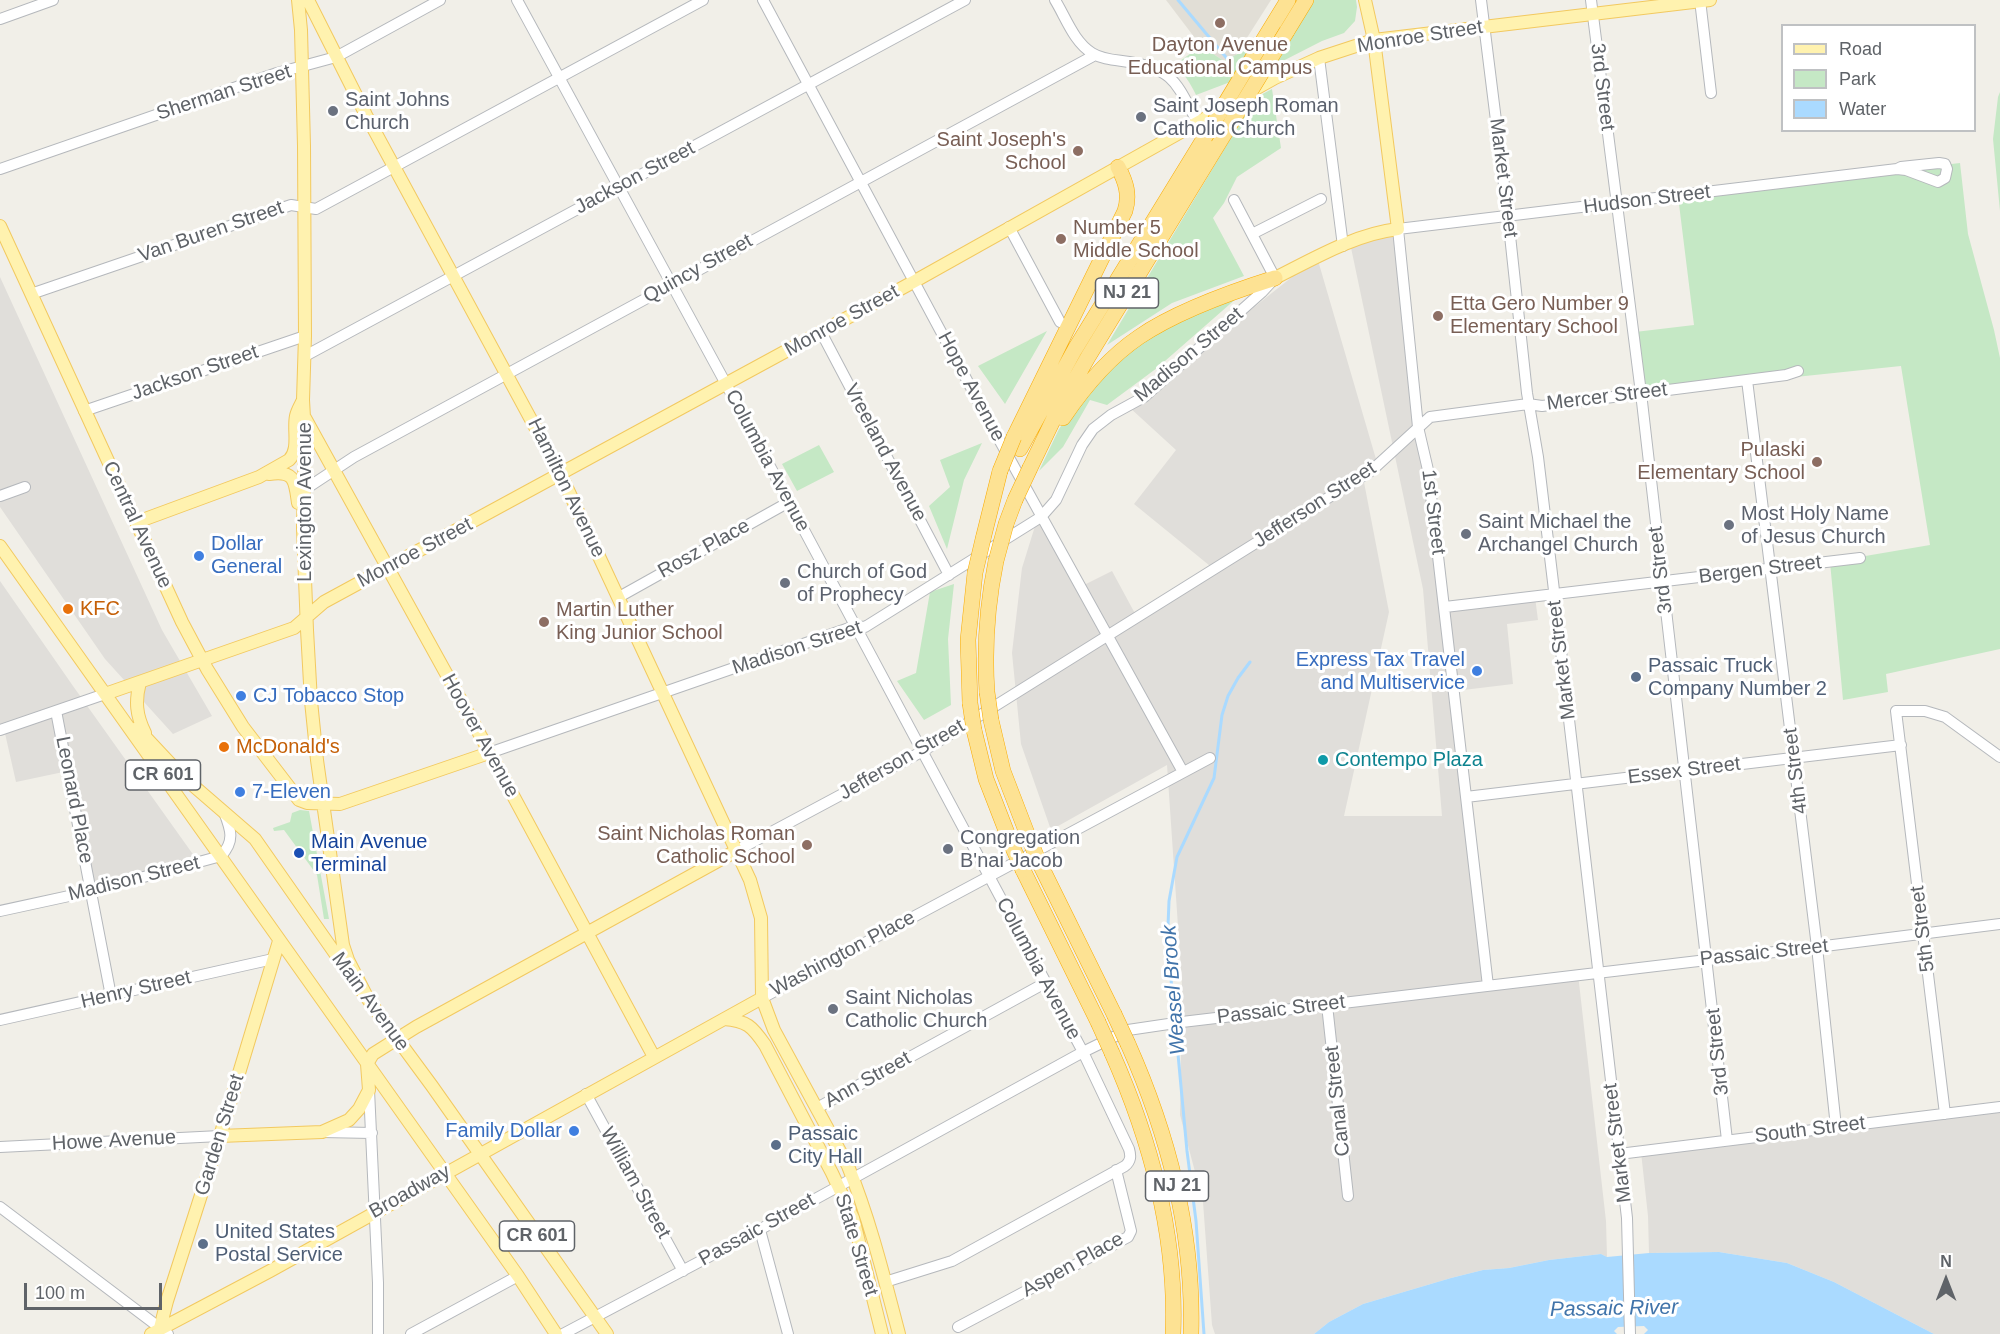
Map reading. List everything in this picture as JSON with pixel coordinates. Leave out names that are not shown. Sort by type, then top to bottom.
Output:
[{"type":"highway","name":"NJ 21","points":[[1173,1334],[1169,1255],[1158,1183],[1139,1121],[1112,1053],[1023,870],[986,779],[970,703],[968,640],[975,573],[983,538],[1003,475],[1017,443],[1075,349],[1201,130],[1261,44],[1288,0]]},
{"type":"highway","name":"NJ 21","points":[[1191,1334],[1188,1253],[1175,1179],[1154,1107],[1128,1044],[1038,860],[1003,771],[987,692],[987,622],[996,561],[1006,524],[1057,412],[1088,357],[1306,0]]},
{"type":"highway","points":[[1017,443],[1125,211],[1128,194],[1124,178],[1118,167]]},
{"type":"highway","points":[[1030,468],[1085,389],[1111,360],[1131,343],[1153,328],[1184,313],[1275,278]]},
{"type":"main road","name":"Lexington Avenue","points":[[298,0],[301,22],[304,207],[303,547],[311,701],[343,945],[367,997]]},
{"type":"main road","name":"Hamilton Avenue","points":[[308,0],[336,57],[561,475],[750,880],[760,918],[762,998]]},
{"type":"main road","name":"1st Street","points":[[1365,0],[1374,40],[1398,229]]},
{"type":"main road","name":"Monroe Street","points":[[105,694],[294,628],[324,602],[561,475],[1118,167],[1201,130],[1275,78],[1319,58],[1374,40],[1704,0]]},
{"type":"main road","name":"Central Avenue","points":[[0,226],[182,622],[202,660],[243,727],[299,800],[307,803]]},
{"type":"main road","name":"Madison Street","points":[[1275,278],[1343,246],[1383,231],[1398,229]]},
{"type":"main road","points":[[259,477],[293,457],[296,415],[303,400]]},
{"type":"main road","name":"Hoover Avenue","points":[[304,417],[335,469],[654,1057]]},
{"type":"main road","points":[[137,522],[199,497],[270,473],[283,472],[293,478],[303,547]]},
{"type":"main road","name":"Main Avenue","points":[[0,546],[518,1276],[556,1334]]},
{"type":"main road","points":[[140,682],[136,699],[137,710],[148,740]]},
{"type":"main road","name":"Main Avenue","points":[[105,694],[181,775],[255,839],[607,1334]]},
{"type":"main road","name":"Madison Street","points":[[307,803],[340,804],[489,753]]},
{"type":"main road","name":"Jefferson Street","points":[[367,1064],[374,1054],[397,1038],[736,851]]},
{"type":"main road","name":"Garden Street","points":[[160,1332],[166,1301],[220,1136],[279,941]]},
{"type":"main road","name":"Washington Place","points":[[479,1154],[762,998]]},
{"type":"main road","name":"State Street","points":[[762,998],[774,1030],[853,1178],[872,1234],[899,1334]]},
{"type":"main road","name":"State Street","points":[[724,1019],[742,1021],[754,1030],[765,1045],[839,1186],[853,1218],[882,1334]]},
{"type":"main road","points":[[322,1132],[349,1120],[359,1109],[369,1090],[367,1064]]},
{"type":"main road","name":"Howe Avenue","points":[[220,1136],[322,1132]]},
{"type":"main road","name":"Broadway","points":[[160,1332],[479,1154]]},
{"type":"street","points":[[0,19],[53,0]]},
{"type":"street","name":"Sherman Street","points":[[0,169],[277,73],[336,57],[440,0]]},
{"type":"street","name":"Columbia Avenue","points":[[516,0],[726,384],[1083,1052],[1130,1149],[1129,1163],[952,1262],[885,1282]]},
{"type":"street","name":"Van Buren Street","points":[[31,294],[291,205],[316,209],[703,0]]},
{"type":"street","name":"Hope Avenue","points":[[763,0],[1041,517],[1183,772]]},
{"type":"street","name":"Jackson Street","points":[[304,356],[965,0]]},
{"type":"street","points":[[1055,0],[1081,44],[1095,55],[1152,66],[1160,70],[1178,87],[1201,130]]},
{"type":"street","name":"Market Street","points":[[1480,0],[1508,217],[1528,404],[1538,457],[1627,1218],[1630,1334]]},
{"type":"street","name":"3rd Street","points":[[1591,0],[1641,393],[1727,1140]]},
{"type":"street","points":[[1704,0],[1711,93]]},
{"type":"street","name":"Quincy Street","points":[[304,490],[354,457],[1095,55]]},
{"type":"street","points":[[1319,58],[1343,246]]},
{"type":"street","name":"Hudson Street","points":[[1398,229],[1897,169]]},
{"type":"street","points":[[1252,234],[1321,199]]},
{"type":"street","points":[[1234,200],[1275,278]]},
{"type":"street","points":[[1009,227],[1060,322]]},
{"type":"street","name":"1st Street","points":[[1398,229],[1418,427],[1428,470],[1488,986]]},
{"type":"street","name":"Madison Street","points":[[489,753],[855,626],[865,627],[1041,517],[1056,500],[1082,445],[1093,429],[1106,418],[1144,397],[1275,278]]},
{"type":"street","name":"Vreeland Avenue","points":[[821,332],[949,575]]},
{"type":"street","name":"Jackson Street","points":[[84,411],[305,336]]},
{"type":"street","name":"Mercer Street","points":[[1418,427],[1430,417],[1528,404],[1542,406],[1747,380],[1786,375],[1798,370]]},
{"type":"street","name":"4th Street","points":[[1747,380],[1817,947],[1836,1127]]},
{"type":"street","name":"Jefferson Street","points":[[736,851],[922,751],[1107,636],[1371,471],[1418,427]]},
{"type":"street","points":[[0,496],[25,487]]},
{"type":"street","name":"Rosz Place","points":[[619,597],[789,502]]},
{"type":"street","name":"Bergen Street","points":[[1445,607],[1860,558]]},
{"type":"street","name":"Monroe Street","points":[[0,730],[105,694]]},
{"type":"street","name":"Leonard Place","points":[[56,711],[111,996]]},
{"type":"street","name":"5th Street","points":[[1945,1114],[1896,711],[1925,711],[1945,717],[2000,758]]},
{"type":"street","name":"Essex Street","points":[[1466,796],[1901,745]]},
{"type":"street","name":"Washington Place","points":[[762,998],[1210,758]]},
{"type":"street","name":"Madison Street","points":[[0,911],[92,891],[221,856],[228,849],[231,838],[230,826],[224,812]]},
{"type":"street","name":"Passaic Street","points":[[563,1334],[760,1230],[1083,1052],[1128,1030],[1170,1023],[2000,924]]},
{"type":"street","name":"Henry Street","points":[[0,1020],[273,959]]},
{"type":"street","name":"Ann Street","points":[[817,1108],[1045,983]]},
{"type":"street","name":"Canal Street","points":[[1327,1005],[1348,1196]]},
{"type":"street","points":[[369,1090],[378,1334]]},
{"type":"street","name":"William Street","points":[[586,1094],[683,1271]]},
{"type":"street","name":"South Street","points":[[1619,1154],[2000,1107]]},
{"type":"street","name":"Howe Avenue","points":[[322,1132],[372,1133]]},
{"type":"street","name":"Howe Avenue","points":[[0,1147],[220,1136]]},
{"type":"street","name":"Aspen Place","points":[[958,1327],[1128,1237],[1131,1231],[1116,1170]]},
{"type":"street","points":[[0,1207],[160,1332]]},
{"type":"street","points":[[760,1230],[788,1334]]},
{"type":"street","points":[[411,1334],[518,1276]]},
{"type":"shaded area","name":"Dayton Avenue Educational Campus","points":[[1166,0],[1271,0],[1236,55],[1224,61],[1201,46]]},
{"type":"shaded area","points":[[1399,228],[1444,606],[1535,597],[1538,620],[1507,624],[1513,684],[1455,691],[1490,983],[1578,974],[1606,1221],[1607,1257],[1601,1254],[1549,1260],[1509,1268],[1483,1270],[1451,1278],[1363,1304],[1329,1322],[1314,1334],[1215,1334],[1212,1325],[1203,1202],[1180,1115],[1182,985],[1167,765],[1051,830],[1021,744],[1012,653],[1022,568],[1040,510],[1082,586],[1112,571],[1138,619],[1215,570],[1134,504],[1176,450],[1129,407],[1317,257],[1378,466],[1363,477],[1389,612],[1344,816],[1442,816],[1423,589],[1350,243]]},
{"type":"shaded area","points":[[0,277],[162,630],[212,716],[173,734],[105,659],[0,507]]},
{"type":"shaded area","points":[[0,581],[202,867],[92,891],[68,771],[16,782],[4,729],[0,730]]},
{"type":"shaded area","points":[[2000,1108],[2000,1334],[1934,1334],[1834,1282],[1787,1263],[1719,1252],[1649,1253],[1648,1216],[1641,1152]]},
{"type":"green space","points":[[1312,0],[1356,0],[1355,21],[1344,33],[1322,41],[1275,65],[1196,95],[1184,75],[1173,66],[1201,46],[1224,61],[1297,23]]},
{"type":"green space","points":[[1272,89],[1281,148],[1237,177],[1224,203],[1213,218],[1244,276],[1172,303],[1107,345],[1255,98]]},
{"type":"green space","points":[[2000,92],[2000,211],[1993,139]]},
{"type":"green space","points":[[1960,163],[1968,234],[2000,358],[2000,649],[1886,674],[1888,692],[1843,700],[1830,562],[1930,545],[1901,366],[1642,393],[1635,332],[1694,325],[1678,196]]},
{"type":"green space","points":[[1246,290],[1157,368],[1107,405],[1090,400],[1063,447],[1039,471],[1059,429],[1082,396],[1142,339]]},
{"type":"green space","points":[[1047,331],[1005,404],[978,366]]},
{"type":"green space","points":[[982,443],[964,480],[947,549],[929,506],[950,487],[940,460]]},
{"type":"green space","points":[[819,445],[834,472],[797,491],[782,464]]},
{"type":"green space","points":[[954,584],[948,639],[951,705],[924,720],[897,681],[916,673],[930,592]]},
{"type":"green space","points":[[300,810],[309,811],[329,919],[324,919],[317,875],[284,830],[274,831],[273,828],[290,822],[292,813]]},
{"type":"water","name":"Passaic River","points":[[1719,1252],[1787,1263],[1834,1282],[1934,1334],[1644,1334],[1648,1330],[1644,1326],[1618,1327],[1614,1331],[1617,1334],[1314,1334],[1329,1322],[1363,1304],[1483,1270],[1601,1254],[1607,1257],[1649,1253]]},
{"type":"waterway","name":"Weasel Brook","points":[[1178,0],[1230,62]]},
{"type":"waterway","name":"Weasel Brook","points":[[1204,1334],[1196,1221],[1171,979],[1169,901],[1177,857],[1214,778],[1222,715],[1228,696],[1250,662]]},
{"type":"place","name":"Dayton Avenue Educational Campus","points":[[1220,23]]},
{"type":"place","name":"Saint Johns Church","points":[[333,111]]},
{"type":"place","name":"Saint Joseph Roman Catholic Church","points":[[1141,117]]},
{"type":"place","name":"Saint Joseph's School","points":[[1078,151]]},
{"type":"place","name":"Number 5 Middle School","points":[[1061,239]]},
{"type":"place","name":"Etta Gero Number 9 Elementary School","points":[[1438,316]]},
{"type":"place","name":"Pulaski Elementary School","points":[[1817,462]]},
{"type":"place","name":"Most Holy Name of Jesus Church","points":[[1729,525]]},
{"type":"place","name":"Saint Michael the Archangel Church","points":[[1466,534]]},
{"type":"place","name":"Dollar General","points":[[199,556]]},
{"type":"place","name":"Church of God of Prophecy","points":[[785,583]]},
{"type":"place","name":"KFC","points":[[68,609]]},
{"type":"place","name":"Martin Luther King Junior School","points":[[544,622]]},
{"type":"place","name":"Express Tax Travel and Multiservice","points":[[1477,671]]},
{"type":"place","name":"Passaic Truck Company Number 2","points":[[1636,677]]},
{"type":"place","name":"CJ Tobacco Stop","points":[[241,696]]},
{"type":"place","name":"McDonald's","points":[[224,747]]},
{"type":"place","name":"Contempo Plaza","points":[[1323,760]]},
{"type":"place","name":"7-Eleven","points":[[240,792]]},
{"type":"place","name":"Saint Nicholas Roman Catholic School","points":[[807,845]]},
{"type":"place","name":"Congregation B'nai Jacob","points":[[948,849]]},
{"type":"place","name":"Main Avenue Terminal","points":[[299,853]]},
{"type":"place","name":"Saint Nicholas Catholic Church","points":[[833,1009]]},
{"type":"place","name":"Family Dollar","points":[[574,1131]]},
{"type":"place","name":"Passaic City Hall","points":[[776,1145]]},
{"type":"place","name":"United States Postal Service","points":[[203,1244]]}]
